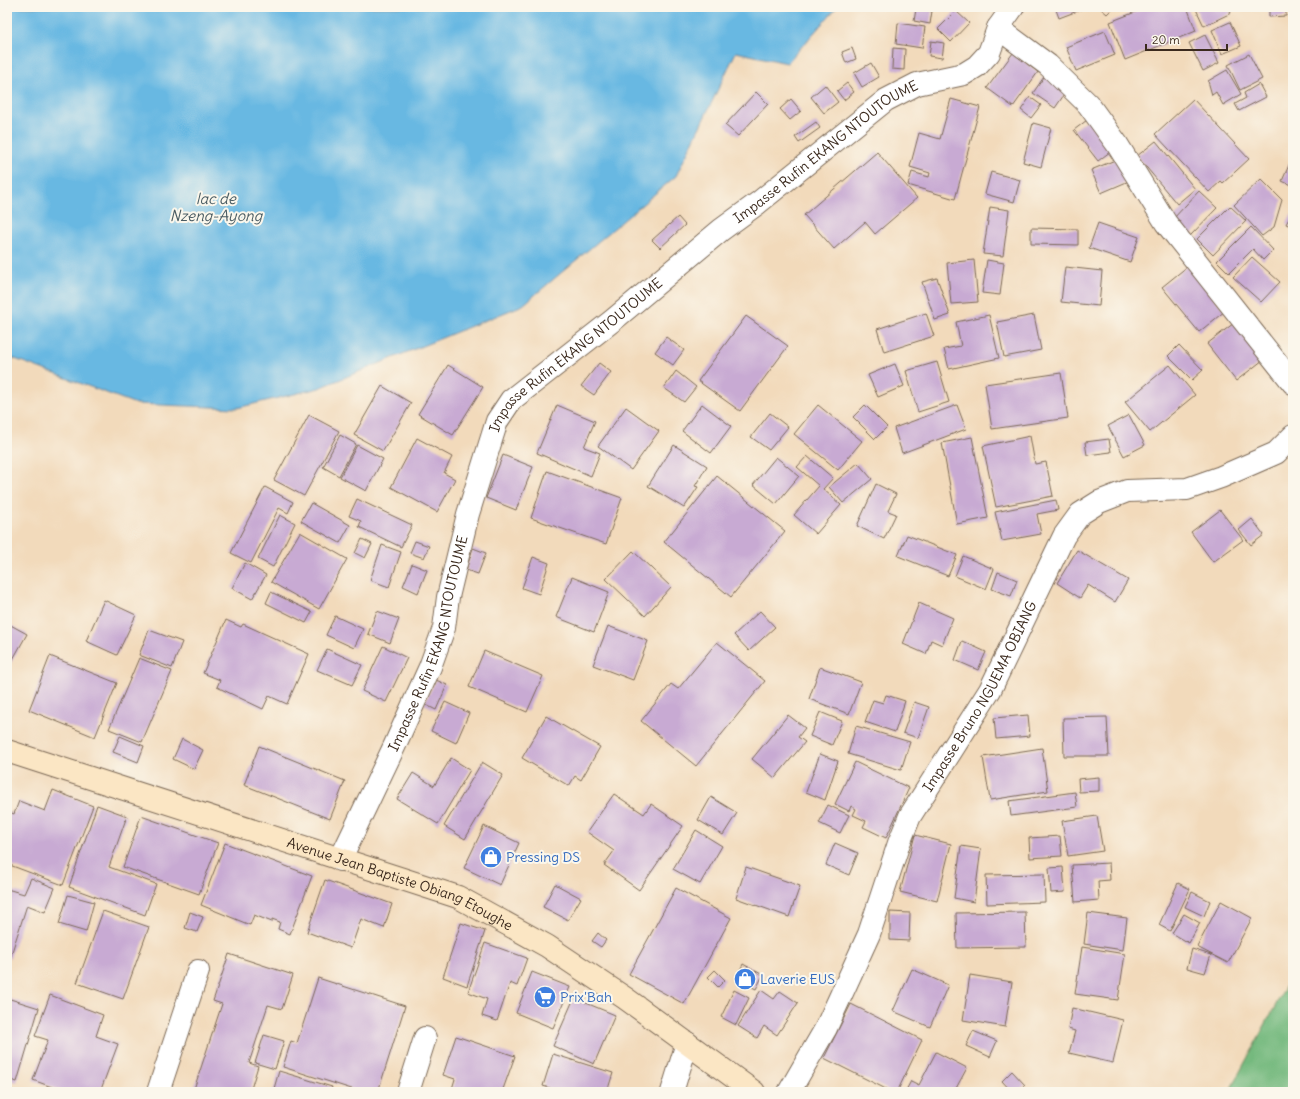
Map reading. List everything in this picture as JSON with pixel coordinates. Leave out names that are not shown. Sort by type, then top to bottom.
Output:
[{"type":"street","name":"Impasse Rufin EKANG NTOUTOUME","points":[[340,860],[430,667],[444,628],[448,597],[468,514],[497,421],[511,400],[612,321],[721,230],[758,203],[886,100],[917,84],[964,74],[977,66],[989,53],[998,28],[1013,7]]},
{"type":"street","points":[[998,28],[1048,65],[1088,104],[1117,144],[1166,223],[1293,383]]},
{"type":"street","name":"Impasse Bruno NGUEMA OBIANG","points":[[789,1092],[826,1028],[869,934],[899,843],[910,816],[990,690],[1064,536],[1080,514],[1099,502],[1127,491],[1187,489],[1221,477],[1276,453],[1293,436]]},
{"type":"street","name":"Avenue Jean Baptiste Obiang Etoughe","points":[[7,751],[458,897],[547,946],[625,998],[754,1092]]},
{"type":"street","points":[[158,1092],[198,971]]},
{"type":"street","points":[[408,1092],[425,1038]]},
{"type":"street","points":[[672,1092],[687,1043]]},
{"type":"green space","points":[[1293,973],[1293,1092],[1229,1092]]},
{"type":"water","name":"lac de Nzeng-Ayong","points":[[7,7],[837,7],[787,63],[736,52],[676,176],[523,305],[319,388],[237,408],[136,404],[7,356]]},
{"type":"building","points":[[1055,7],[1088,7],[1059,18]]},
{"type":"building","points":[[1099,7],[1114,7],[1107,14]]},
{"type":"building","points":[[1148,7],[1187,7],[1196,31],[1125,60],[1110,22]]},
{"type":"building","points":[[1195,7],[1228,7],[1231,13],[1204,26]]},
{"type":"building","points":[[1269,7],[1286,7],[1286,16],[1269,17]]},
{"type":"building","points":[[916,9],[932,11],[930,24],[914,21]]},
{"type":"building","points":[[956,11],[969,23],[951,42],[938,29]]},
{"type":"building","points":[[1230,22],[1241,46],[1222,54],[1212,30]]},
{"type":"building","points":[[898,23],[925,27],[922,48],[896,44]]},
{"type":"building","points":[[1105,31],[1115,55],[1076,71],[1066,47]]},
{"type":"building","points":[[1205,35],[1219,63],[1203,71],[1189,43]]},
{"type":"building","points":[[931,41],[944,43],[942,58],[929,56]]},
{"type":"building","points":[[852,48],[856,59],[846,63],[842,52]]},
{"type":"building","points":[[893,48],[905,49],[904,70],[892,69]]},
{"type":"building","points":[[1013,53],[1038,72],[1013,107],[987,88]]},
{"type":"building","points":[[1249,54],[1262,79],[1240,90],[1228,65]]},
{"type":"building","points":[[871,63],[879,77],[862,87],[854,73]]},
{"type":"building","points":[[1227,70],[1241,94],[1223,105],[1216,92],[1212,95],[1208,81]]},
{"type":"building","points":[[1046,74],[1068,89],[1055,108],[1033,93]]},
{"type":"building","points":[[847,83],[854,92],[844,100],[837,91]]},
{"type":"building","points":[[1259,84],[1266,97],[1239,111],[1235,104],[1246,98],[1244,93]]},
{"type":"building","points":[[825,85],[838,102],[824,113],[811,97]]},
{"type":"building","points":[[756,92],[768,104],[738,136],[725,125]]},
{"type":"building","points":[[1030,97],[1041,105],[1031,118],[1021,110]]},
{"type":"building","points":[[791,99],[801,111],[790,120],[780,109]]},
{"type":"building","points":[[951,99],[980,107],[955,199],[908,185],[912,172],[929,177],[930,173],[910,167],[919,133],[940,139]]},
{"type":"building","points":[[1193,99],[1249,159],[1223,183],[1221,181],[1209,192],[1155,134]]},
{"type":"building","points":[[1091,117],[1115,148],[1098,161],[1074,130]]},
{"type":"building","points":[[816,122],[820,128],[799,143],[795,137]]},
{"type":"building","points":[[1033,123],[1051,128],[1041,167],[1023,162]]},
{"type":"building","points":[[1156,141],[1195,189],[1177,204],[1137,156]]},
{"type":"building","points":[[877,152],[917,198],[875,234],[865,222],[834,249],[804,215]]},
{"type":"building","points":[[1293,156],[1293,186],[1282,181]]},
{"type":"building","points":[[1120,158],[1129,181],[1101,193],[1091,170]]},
{"type":"building","points":[[991,172],[1020,180],[1014,202],[985,194]]},
{"type":"building","points":[[1261,179],[1282,200],[1274,227],[1262,236],[1234,205]]},
{"type":"building","points":[[1199,191],[1217,208],[1190,236],[1172,220]]},
{"type":"building","points":[[1230,206],[1246,221],[1213,255],[1197,239]]},
{"type":"building","points":[[990,207],[1009,210],[1003,256],[983,254]]},
{"type":"building","points":[[1291,215],[1293,216],[1293,227],[1286,224]]},
{"type":"building","points":[[678,217],[685,225],[660,248],[652,240]]},
{"type":"building","points":[[1098,223],[1139,237],[1130,262],[1089,248]]},
{"type":"building","points":[[1251,227],[1273,250],[1263,260],[1253,249],[1229,273],[1217,261]]},
{"type":"building","points":[[1031,228],[1078,229],[1078,245],[1031,244]]},
{"type":"building","points":[[1252,257],[1280,282],[1261,302],[1233,277]]},
{"type":"building","points":[[974,260],[978,302],[951,304],[947,263]]},
{"type":"building","points":[[987,260],[1004,263],[1000,295],[982,293]]},
{"type":"building","points":[[1188,266],[1225,311],[1199,332],[1162,287]]},
{"type":"building","points":[[1065,267],[1102,271],[1099,306],[1061,302]]},
{"type":"building","points":[[937,278],[950,315],[935,320],[922,282]]},
{"type":"building","points":[[926,313],[934,336],[884,352],[877,329]]},
{"type":"building","points":[[989,315],[999,358],[949,369],[944,349],[961,346],[956,322]]},
{"type":"building","points":[[1034,315],[1041,350],[1004,357],[997,322]]},
{"type":"building","points":[[746,316],[788,346],[740,411],[698,381]]},
{"type":"building","points":[[1234,323],[1263,360],[1236,381],[1207,344]]},
{"type":"building","points":[[666,337],[684,350],[673,365],[655,352]]},
{"type":"building","points":[[1179,345],[1203,370],[1192,380],[1168,356]]},
{"type":"building","points":[[937,362],[949,402],[918,412],[906,371]]},
{"type":"building","points":[[599,363],[611,372],[594,395],[581,386]]},
{"type":"building","points":[[895,364],[904,386],[878,397],[868,375]]},
{"type":"building","points":[[448,365],[483,387],[453,435],[418,414]]},
{"type":"building","points":[[1170,365],[1195,395],[1150,432],[1125,402]]},
{"type":"building","points":[[676,371],[696,387],[684,402],[664,388]]},
{"type":"building","points":[[1061,373],[1068,418],[992,429],[985,384]]},
{"type":"building","points":[[382,386],[411,403],[383,451],[354,435]]},
{"type":"building","points":[[702,404],[731,426],[711,453],[682,431]]},
{"type":"building","points":[[557,405],[595,421],[584,447],[600,453],[591,476],[537,453]]},
{"type":"building","points":[[818,405],[862,441],[838,470],[794,434]]},
{"type":"building","points":[[865,405],[887,427],[875,439],[853,417]]},
{"type":"building","points":[[957,405],[966,429],[902,453],[894,428]]},
{"type":"building","points":[[626,407],[659,431],[631,470],[598,446]]},
{"type":"building","points":[[770,413],[788,427],[769,450],[751,437]]},
{"type":"building","points":[[309,415],[339,431],[304,496],[274,480]]},
{"type":"building","points":[[1129,415],[1145,445],[1124,456],[1108,426]]},
{"type":"building","points":[[340,435],[356,444],[339,476],[323,467]]},
{"type":"building","points":[[1030,436],[1035,464],[1046,462],[1053,496],[996,507],[983,446]]},
{"type":"building","points":[[972,437],[988,518],[957,524],[942,443]]},
{"type":"building","points":[[417,438],[452,457],[444,473],[455,479],[437,512],[391,487]]},
{"type":"building","points":[[1109,439],[1111,452],[1087,455],[1085,442]]},
{"type":"building","points":[[357,445],[383,459],[366,491],[340,477]]},
{"type":"building","points":[[674,445],[707,466],[695,486],[698,487],[684,508],[648,486]]},
{"type":"building","points":[[503,455],[533,467],[516,510],[486,498]]},
{"type":"building","points":[[807,456],[833,478],[823,489],[841,505],[816,534],[794,515],[819,486],[797,467]]},
{"type":"building","points":[[776,457],[799,476],[776,504],[753,485]]},
{"type":"building","points":[[858,463],[872,479],[843,503],[829,487]]},
{"type":"building","points":[[547,471],[622,498],[606,544],[531,518]]},
{"type":"building","points":[[717,476],[785,531],[731,597],[664,542]]},
{"type":"building","points":[[876,484],[896,494],[888,511],[896,514],[884,539],[857,526]]},
{"type":"building","points":[[265,487],[293,502],[288,513],[279,508],[251,563],[231,553]]},
{"type":"building","points":[[357,499],[412,525],[401,547],[359,527],[361,521],[349,516]]},
{"type":"building","points":[[1056,500],[1058,510],[1037,514],[1041,534],[1002,541],[995,512]]},
{"type":"building","points":[[311,503],[350,525],[340,543],[301,521]]},
{"type":"building","points":[[1220,510],[1243,540],[1213,562],[1191,532]]},
{"type":"building","points":[[280,515],[295,523],[273,567],[258,559]]},
{"type":"building","points":[[1252,519],[1264,535],[1251,545],[1239,530]]},
{"type":"building","points":[[300,532],[347,559],[319,609],[271,582]]},
{"type":"building","points":[[907,535],[957,555],[948,576],[898,556]]},
{"type":"building","points":[[362,539],[372,544],[365,558],[355,553]]},
{"type":"building","points":[[415,541],[429,546],[424,558],[410,553]]},
{"type":"building","points":[[382,545],[401,552],[389,587],[370,580]]},
{"type":"building","points":[[473,548],[486,553],[478,574],[466,570]]},
{"type":"building","points":[[1077,550],[1128,580],[1115,602],[1088,585],[1080,598],[1057,583]]},
{"type":"building","points":[[633,551],[671,587],[645,616],[606,579]]},
{"type":"building","points":[[963,556],[994,569],[986,589],[955,576]]},
{"type":"building","points":[[533,557],[549,563],[539,594],[522,588]]},
{"type":"building","points":[[245,563],[266,575],[252,599],[232,588]]},
{"type":"building","points":[[412,564],[427,570],[418,593],[403,586]]},
{"type":"building","points":[[998,572],[1017,580],[1011,596],[992,589]]},
{"type":"building","points":[[572,577],[609,592],[594,632],[556,617]]},
{"type":"building","points":[[271,592],[312,612],[306,623],[266,603]]},
{"type":"building","points":[[104,600],[136,615],[117,655],[86,641]]},
{"type":"building","points":[[919,603],[953,618],[942,645],[931,640],[926,654],[903,644]]},
{"type":"building","points":[[377,611],[399,619],[390,643],[368,634]]},
{"type":"building","points":[[760,611],[775,627],[749,651],[734,635]]},
{"type":"building","points":[[335,616],[363,629],[354,648],[326,635]]},
{"type":"building","points":[[226,620],[241,627],[243,624],[309,654],[287,704],[269,696],[263,709],[217,687],[220,680],[203,673]]},
{"type":"building","points":[[7,623],[27,634],[7,670]]},
{"type":"building","points":[[608,626],[648,641],[633,680],[593,665]]},
{"type":"building","points":[[149,630],[182,642],[172,668],[139,655]]},
{"type":"building","points":[[962,641],[986,652],[978,670],[955,660]]},
{"type":"building","points":[[717,642],[765,681],[696,766],[641,721],[671,684],[678,689]]},
{"type":"building","points":[[383,646],[407,658],[386,702],[362,691]]},
{"type":"building","points":[[327,649],[362,665],[352,685],[317,670]]},
{"type":"building","points":[[484,651],[543,676],[527,712],[469,687]]},
{"type":"building","points":[[50,656],[117,683],[95,737],[29,710]]},
{"type":"building","points":[[139,658],[172,671],[142,742],[109,729]]},
{"type":"building","points":[[820,667],[861,682],[849,714],[809,699]]},
{"type":"building","points":[[436,680],[447,685],[436,710],[424,704]]},
{"type":"building","points":[[886,695],[905,701],[895,732],[865,722],[873,700],[883,703]]},
{"type":"building","points":[[445,702],[469,713],[456,743],[431,731]]},
{"type":"building","points":[[914,702],[929,707],[918,738],[903,733]]},
{"type":"building","points":[[820,712],[842,721],[832,745],[810,736]]},
{"type":"building","points":[[788,715],[805,728],[798,737],[805,742],[775,778],[752,759]]},
{"type":"building","points":[[1028,715],[1030,736],[996,739],[994,718]]},
{"type":"building","points":[[546,716],[600,747],[581,780],[575,776],[569,786],[522,758]]},
{"type":"building","points":[[1107,717],[1109,756],[1064,756],[1063,718]]},
{"type":"building","points":[[856,726],[910,742],[901,770],[848,754]]},
{"type":"building","points":[[120,736],[144,746],[138,762],[113,752]]},
{"type":"building","points":[[182,739],[203,750],[194,769],[173,759]]},
{"type":"building","points":[[259,746],[345,781],[330,819],[244,785]]},
{"type":"building","points":[[1042,748],[1048,791],[990,800],[983,757]]},
{"type":"building","points":[[820,754],[838,761],[825,800],[806,792]]},
{"type":"building","points":[[451,758],[470,770],[438,824],[397,799],[413,773],[434,786]]},
{"type":"building","points":[[482,762],[503,775],[465,839],[444,826]]},
{"type":"building","points":[[855,762],[909,788],[886,838],[863,827],[866,821],[853,815],[856,809],[851,806],[849,811],[835,804]]},
{"type":"building","points":[[1099,777],[1099,791],[1079,792],[1078,779]]},
{"type":"building","points":[[53,790],[93,806],[63,885],[7,864],[7,811],[14,814],[19,801],[45,811]]},
{"type":"building","points":[[1075,792],[1077,807],[1011,816],[1009,801]]},
{"type":"building","points":[[614,794],[644,814],[651,804],[683,826],[639,890],[604,865],[614,851],[587,832]]},
{"type":"building","points":[[711,797],[737,813],[723,835],[698,820]]},
{"type":"building","points":[[97,805],[127,816],[109,867],[156,884],[145,915],[69,887]]},
{"type":"building","points":[[828,805],[849,815],[840,833],[819,823]]},
{"type":"building","points":[[141,816],[218,843],[199,894],[123,867]]},
{"type":"building","points":[[1097,816],[1103,851],[1068,856],[1062,821]]},
{"type":"building","points":[[484,826],[519,843],[500,885],[464,868]]},
{"type":"building","points":[[696,830],[722,846],[700,884],[673,869]]},
{"type":"building","points":[[915,835],[951,844],[937,901],[900,892]]},
{"type":"building","points":[[1060,836],[1062,856],[1030,858],[1029,838]]},
{"type":"building","points":[[225,843],[312,876],[290,934],[278,929],[280,922],[272,919],[272,922],[254,915],[250,925],[201,905]]},
{"type":"building","points":[[835,843],[858,853],[849,875],[826,865]]},
{"type":"building","points":[[961,846],[981,849],[974,902],[954,898]]},
{"type":"building","points":[[1109,863],[1110,880],[1098,881],[1099,900],[1075,902],[1072,865]]},
{"type":"building","points":[[746,867],[800,886],[789,917],[736,898]]},
{"type":"building","points":[[1063,867],[1065,892],[1051,893],[1049,868]]},
{"type":"building","points":[[1044,874],[1045,902],[987,904],[986,875]]},
{"type":"building","points":[[31,878],[55,888],[45,912],[27,905],[10,958],[7,957],[7,889],[24,894]]},
{"type":"building","points":[[325,880],[392,904],[384,928],[361,919],[351,948],[307,932]]},
{"type":"building","points":[[1178,883],[1190,889],[1170,931],[1159,925]]},
{"type":"building","points":[[555,884],[581,898],[568,920],[543,907]]},
{"type":"building","points":[[676,888],[731,918],[684,1004],[629,974]]},
{"type":"building","points":[[1192,892],[1210,901],[1204,916],[1185,907]]},
{"type":"building","points":[[68,895],[94,902],[86,932],[59,924]]},
{"type":"building","points":[[1221,901],[1252,918],[1228,963],[1197,947]]},
{"type":"building","points":[[103,911],[149,927],[123,999],[77,983]]},
{"type":"building","points":[[190,912],[203,917],[197,932],[185,928]]},
{"type":"building","points":[[890,912],[910,913],[909,941],[890,940]]},
{"type":"building","points":[[1025,912],[1026,947],[957,948],[956,913]]},
{"type":"building","points":[[1088,913],[1127,918],[1123,950],[1084,944]]},
{"type":"building","points":[[1184,914],[1200,923],[1189,943],[1172,933]]},
{"type":"building","points":[[461,923],[485,931],[467,986],[443,977]]},
{"type":"building","points":[[598,933],[606,940],[601,947],[592,941]]},
{"type":"building","points":[[485,943],[527,958],[517,986],[510,983],[497,1021],[482,1016],[487,999],[468,992]]},
{"type":"building","points":[[1082,947],[1125,954],[1118,1000],[1075,994]]},
{"type":"building","points":[[1192,949],[1211,955],[1205,973],[1187,968]]},
{"type":"building","points":[[229,954],[293,975],[282,1009],[268,1005],[249,1063],[258,1066],[250,1092],[193,1092],[222,1004],[213,1001]]},
{"type":"building","points":[[743,964],[763,975],[756,989],[736,979]]},
{"type":"building","points":[[912,969],[948,985],[930,1027],[893,1011]]},
{"type":"building","points":[[715,970],[725,980],[718,987],[708,977]]},
{"type":"building","points":[[532,972],[570,987],[553,1028],[516,1013]]},
{"type":"building","points":[[970,975],[1012,982],[1005,1027],[963,1020]]},
{"type":"building","points":[[318,978],[405,1006],[378,1092],[361,1092],[283,1067],[291,1041],[297,1043]]},
{"type":"building","points":[[734,990],[749,998],[736,1025],[721,1017]]},
{"type":"building","points":[[761,990],[774,999],[780,991],[798,1003],[777,1035],[764,1026],[757,1038],[738,1026]]},
{"type":"building","points":[[50,995],[103,1015],[96,1036],[118,1044],[100,1092],[65,1092],[33,1080],[48,1040],[35,1036]]},
{"type":"building","points":[[7,998],[39,1008],[17,1082],[7,1079]]},
{"type":"building","points":[[574,998],[615,1015],[594,1064],[553,1046]]},
{"type":"building","points":[[851,1004],[922,1040],[897,1092],[892,1092],[824,1058]]},
{"type":"building","points":[[1072,1008],[1123,1020],[1113,1063],[1069,1053],[1075,1031],[1068,1029]]},
{"type":"building","points":[[973,1031],[997,1041],[990,1057],[966,1046]]},
{"type":"building","points":[[264,1035],[284,1041],[275,1069],[255,1063]]},
{"type":"building","points":[[456,1036],[515,1056],[502,1092],[451,1092],[455,1079],[443,1075]]},
{"type":"building","points":[[936,1052],[967,1068],[954,1092],[905,1092],[911,1081],[919,1085]]},
{"type":"building","points":[[553,1054],[613,1073],[607,1092],[562,1092],[543,1086]]},
{"type":"building","points":[[279,1071],[332,1087],[330,1092],[273,1092]]},
{"type":"building","points":[[1012,1071],[1025,1085],[1017,1092],[1012,1092],[1002,1081]]},
{"type":"place","name":"Pressing DS","points":[[491,857]]},
{"type":"place","name":"Laverie EUS","points":[[745,979]]},
{"type":"place","name":"Prix'Bah","points":[[545,997]]}]
